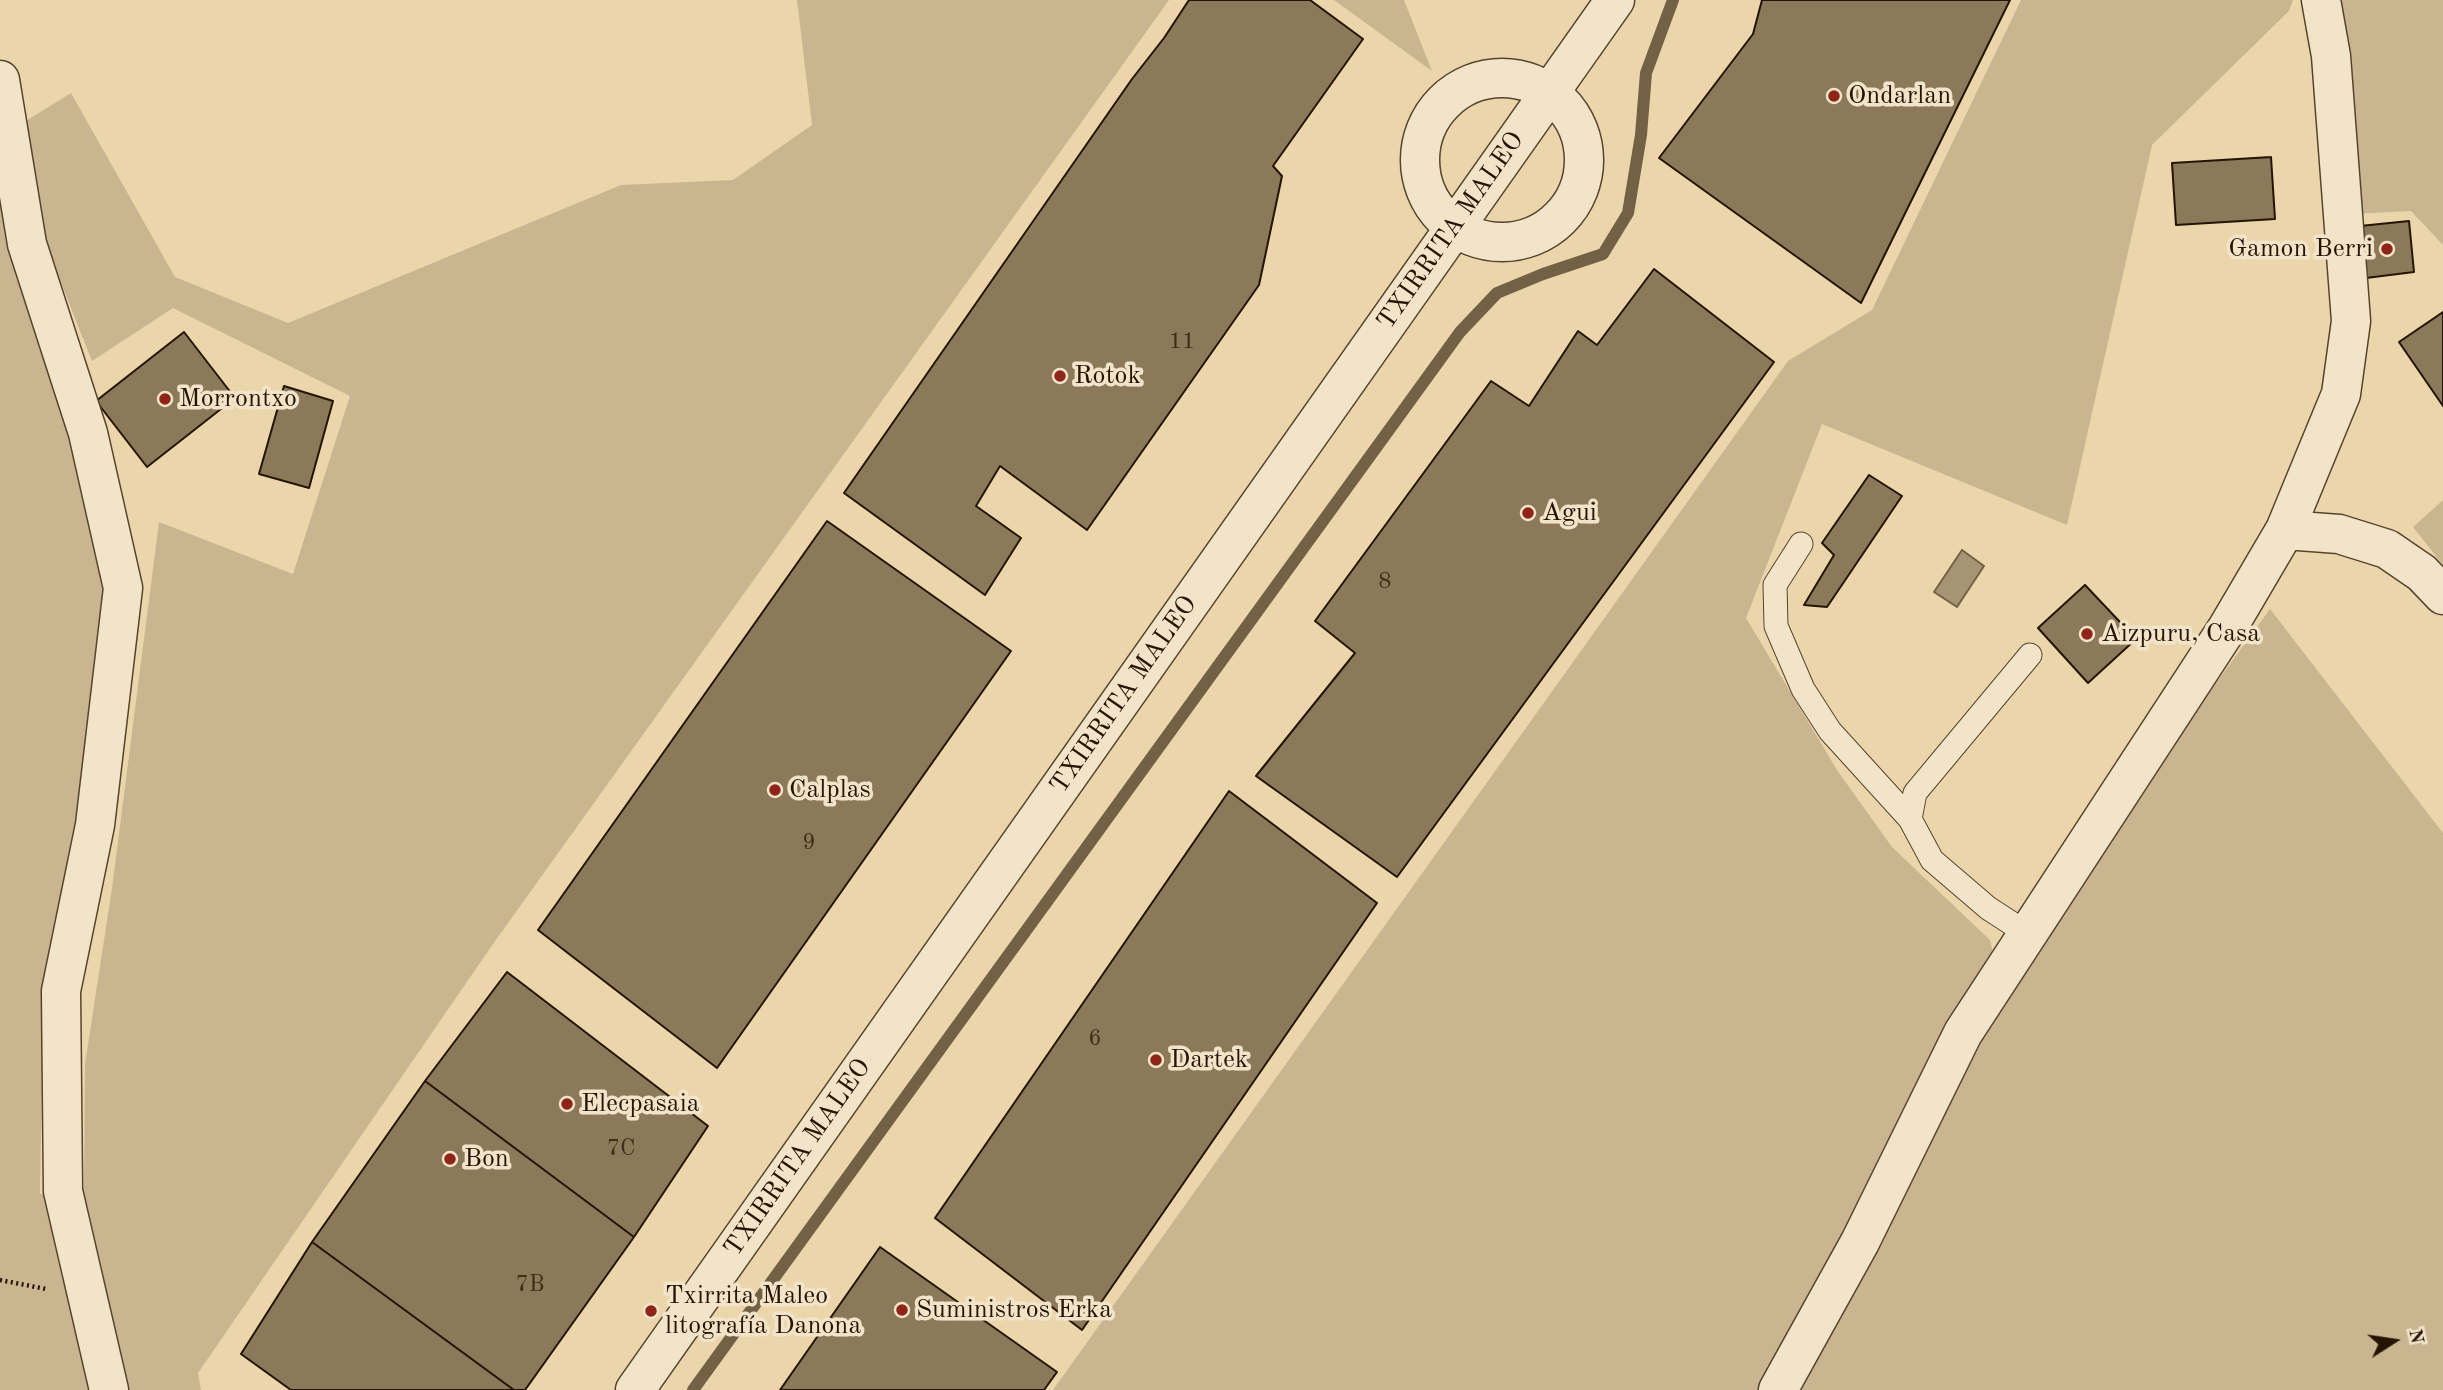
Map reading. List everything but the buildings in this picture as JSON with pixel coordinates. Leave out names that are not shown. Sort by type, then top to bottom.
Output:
[{"type":"street","name":"TXIRRITA MALEO","points":[[635,1390],[1615,0]]},
{"type":"street","points":[[1778,1390],[1860,1242],[1963,1033],[2228,627],[2285,530],[2341,394],[2351,321],[2332,56],[2321,0]]},
{"type":"street","points":[[1505,77],[1528,82],[1549,92],[1563,104],[1581,137],[1583,174],[1578,192],[1569,208],[1556,222],[1541,232],[1515,241],[1487,241],[1469,236],[1454,227],[1436,210],[1425,190],[1420,167],[1421,144],[1429,122],[1442,103],[1461,88],[1482,80],[1505,77]]},
{"type":"street","points":[[0,80],[27,244],[88,433],[123,588],[95,825],[61,991],[63,1191],[109,1390]]},
{"type":"street","points":[[2285,530],[2339,534],[2387,549],[2422,573],[2443,595]]},
{"type":"lane","points":[[1801,544],[1775,585],[1776,626],[1803,689],[1830,732],[1910,819],[1931,860],[1988,908],[2028,934]]},
{"type":"lane","points":[[1910,819],[1915,793],[2030,655]]},
{"type":"shaded area","points":[[797,0],[1169,0],[493,944],[198,1373],[201,1390],[0,1390],[0,132],[110,593],[96,700],[43,1010],[40,1194],[84,1188],[85,1064],[112,888],[159,522],[293,574],[350,396],[173,308],[92,361],[44,240],[24,122],[71,93],[175,277],[288,323],[621,185],[733,180],[812,125]]},
{"type":"shaded area","points":[[1334,0],[1404,0],[1432,71]]},
{"type":"shaded area","points":[[2021,0],[2293,0],[2289,11],[2152,145],[2067,525],[1822,424],[1746,618],[1837,770],[1892,847],[1990,940],[2004,1007],[2157,764],[2270,609],[2443,833],[2443,1390],[1053,1390],[1788,361],[1872,310]]},
{"type":"shaded area","points":[[2332,0],[2443,0],[2443,245],[2411,211],[2351,214]]},
{"type":"shaded area","points":[[2443,500],[2443,565],[2413,527]]},
{"type":"shaded area","points":[[1962,550],[1984,566],[1957,607],[1934,592]]},
{"type":"waterway","points":[[693,1390],[1460,332],[1497,293],[1603,254],[1628,213],[1641,135],[1646,73],[1673,0]]},
{"type":"place","name":"Ondarlan","points":[[1834,96]]},
{"type":"place","name":"Gamon Berri","points":[[2387,249]]},
{"type":"place","name":"Rotok","points":[[1060,376]]},
{"type":"place","name":"Morrontxo","points":[[165,399]]},
{"type":"place","name":"Agui","points":[[1528,513]]},
{"type":"place","name":"Aizpuru, Casa","points":[[2087,634]]},
{"type":"place","name":"Calplas","points":[[775,790]]},
{"type":"place","name":"Dartek","points":[[1156,1060]]},
{"type":"place","name":"Elecpasaia","points":[[567,1104]]},
{"type":"place","name":"Bon","points":[[450,1159]]},
{"type":"place","name":"Suministros Erka","points":[[902,1310]]},
{"type":"place","name":"Txirrita Maleo litografía Danona","points":[[651,1311]]}]
